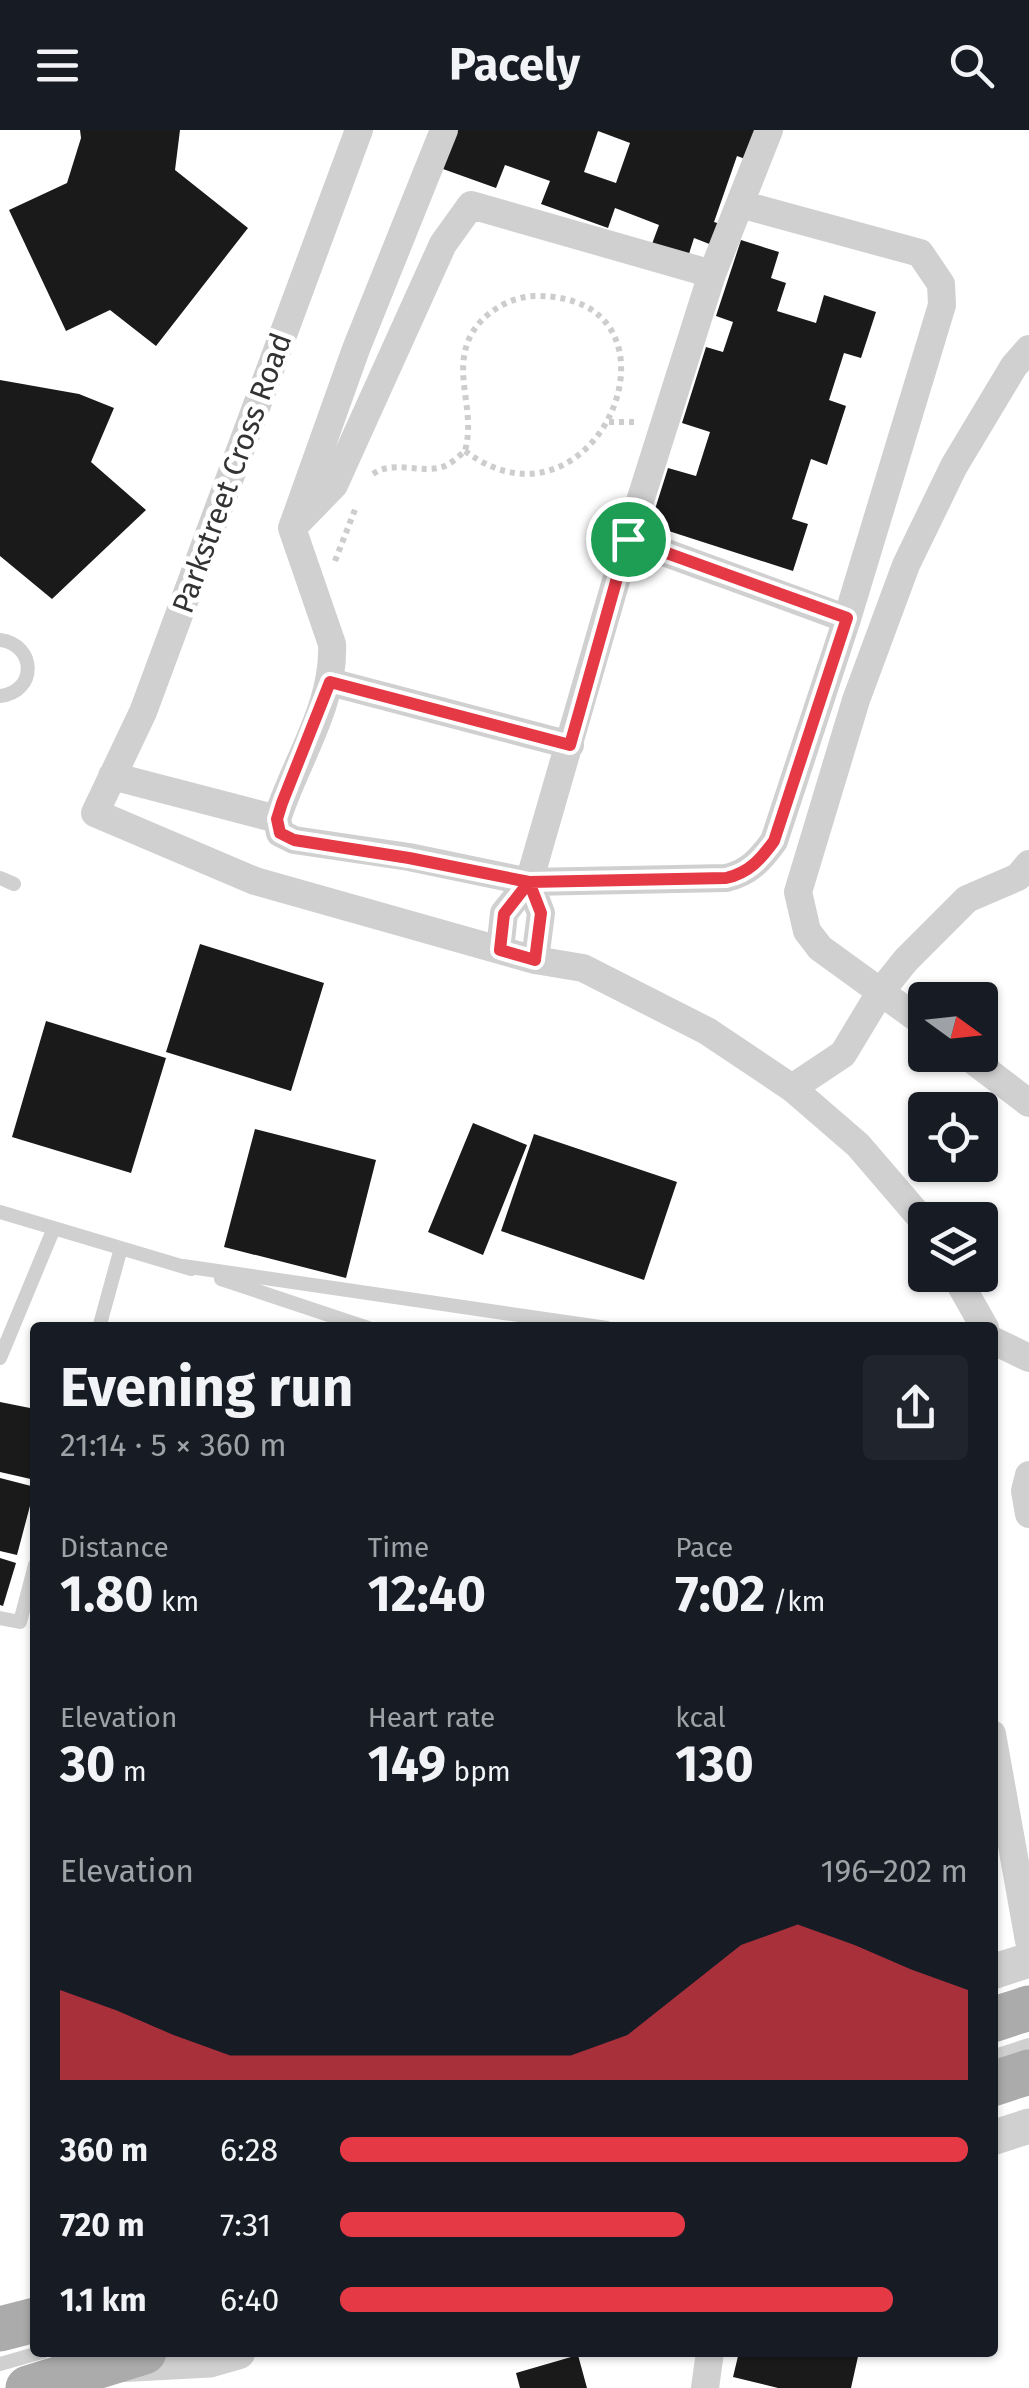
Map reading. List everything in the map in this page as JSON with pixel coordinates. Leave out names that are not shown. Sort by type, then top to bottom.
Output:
[{"type":"main road","points":[[998,2018],[1029,2008]]},
{"type":"main road","points":[[998,2082],[1029,2072]]},
{"type":"main road","points":[[0,2329],[30,2321]]},
{"type":"main road","points":[[28,2388],[129,2357]]},
{"type":"street","name":"Parkstreet Cross Road","points":[[359,130],[144,712],[95,812],[255,881],[500,950]]},
{"type":"street","points":[[444,130],[356,348],[292,528],[332,644],[330,682],[277,819],[280,833],[294,840],[529,882],[726,878],[741,874],[762,858],[774,841],[942,305],[940,284],[920,253],[740,204]]},
{"type":"street","points":[[769,130],[712,274],[628,539],[529,882],[504,914],[500,950],[583,968],[707,1031],[792,1088],[858,1146],[908,1204]]},
{"type":"street","points":[[292,528],[334,486],[443,244],[471,205],[712,274]]},
{"type":"street","points":[[908,1011],[820,948],[807,932],[798,892],[856,700],[906,564],[954,466],[1014,366],[1029,349]]},
{"type":"street","points":[[628,539],[847,618]]},
{"type":"street","points":[[330,682],[570,745]]},
{"type":"street","points":[[112,776],[277,819]]},
{"type":"street","points":[[792,1088],[843,1054],[881,990],[967,899],[1018,878],[1029,864]]},
{"type":"street","points":[[529,882],[541,913],[535,960]]},
{"type":"street","points":[[988,1072],[1029,1103]]},
{"type":"street","points":[[964,1292],[981,1322]]},
{"type":"street","points":[[998,1343],[1029,1358]]},
{"type":"street","points":[[1029,1475],[1025,1491],[1029,1514]]},
{"type":"street","points":[[998,1784],[1029,1941]]},
{"type":"street","points":[[998,1970],[1029,1960]]},
{"type":"street","points":[[998,2136],[1029,2126]]},
{"type":"street","points":[[101,2366],[220,2357]]},
{"type":"street","points":[[705,2388],[709,2357]]},
{"type":"lane","points":[[0,640],[19,646],[25,653],[29,672],[13,694],[0,696]]},
{"type":"lane","points":[[0,1212],[184,1266],[350,1322]]},
{"type":"lane","points":[[0,1358],[54,1228]]},
{"type":"lane","points":[[101,1322],[120,1248]]},
{"type":"lane","points":[[184,1266],[566,1322]]},
{"type":"lane","points":[[0,1618],[27,1621]]},
{"type":"lane","points":[[998,2054],[1029,2045]]},
{"type":"lane","points":[[0,2364],[30,2355]]},
{"type":"path","points":[[368,478],[380,470],[445,466],[465,452],[470,421],[463,377],[464,354],[479,322],[507,302],[530,296],[556,296],[592,309],[617,342],[621,360],[618,392],[609,422],[576,455],[542,474],[506,472],[482,464],[465,452]]},
{"type":"path","points":[[333,565],[361,496]]},
{"type":"building","points":[[80,130],[180,130],[175,170],[248,228],[156,346],[110,310],[66,331],[9,210],[67,183]]},
{"type":"building","points":[[456,130],[758,130],[748,160],[737,156],[714,222],[724,225],[717,247],[694,238],[688,257],[652,244],[659,225],[615,208],[608,228],[541,204],[550,181],[505,165],[496,188],[443,169]],"holes":[[[598,131],[630,143],[616,183],[584,172]]]},
{"type":"building","points":[[741,240],[779,252],[771,278],[786,283],[777,311],[816,323],[824,295],[876,312],[861,358],[844,353],[829,400],[846,406],[827,465],[811,459],[792,519],[808,524],[793,571],[650,525],[668,468],[696,476],[710,432],[682,423],[706,347],[723,352],[733,322],[716,316]]},
{"type":"building","points":[[0,380],[79,394],[114,408],[91,462],[146,510],[52,599],[0,556]]},
{"type":"building","points":[[200,944],[324,983],[291,1091],[166,1052]]},
{"type":"building","points":[[46,1021],[166,1058],[131,1173],[12,1137]]},
{"type":"building","points":[[473,1123],[527,1145],[483,1255],[428,1232]]},
{"type":"building","points":[[255,1129],[376,1160],[346,1278],[224,1247]]},
{"type":"building","points":[[534,1134],[677,1182],[644,1280],[501,1231]]},
{"type":"building","points":[[0,1402],[30,1408],[30,1479],[0,1472]]},
{"type":"building","points":[[0,1478],[30,1486],[30,1506],[17,1555],[0,1551]]},
{"type":"building","points":[[0,1558],[16,1563],[3,1606],[0,1605]]},
{"type":"building","points":[[579,2357],[587,2388],[520,2388],[516,2373]]},
{"type":"building","points":[[738,2357],[858,2357],[851,2388],[778,2388],[733,2377]]},
{"type":"route","points":[[628,539],[570,745],[330,682],[282,803],[277,819],[280,833],[294,840],[529,882],[504,914],[500,950],[535,960],[541,913],[529,882],[726,878],[741,874],[762,858],[774,841],[847,618],[628,539]]}]
